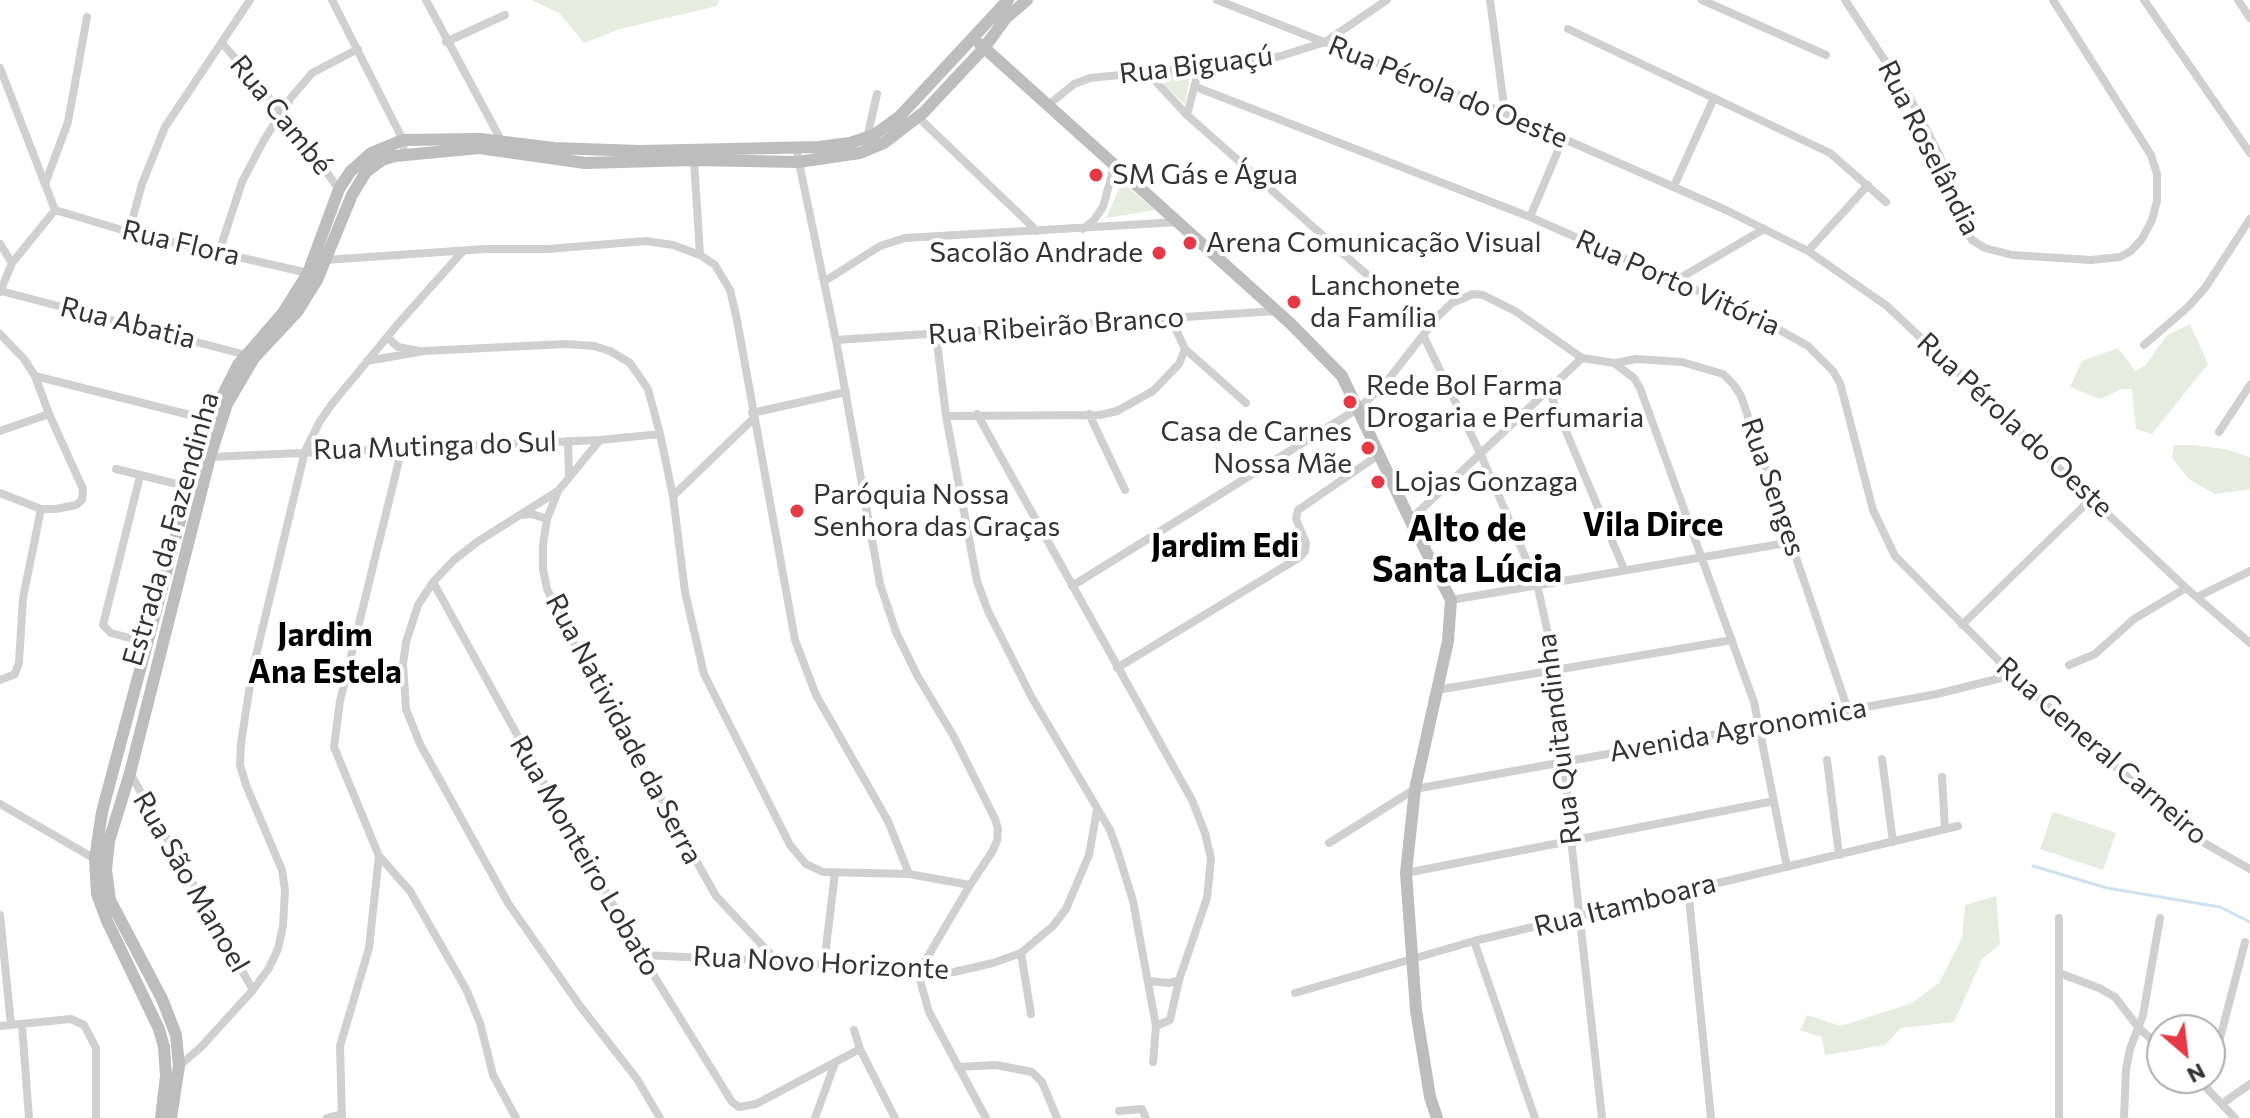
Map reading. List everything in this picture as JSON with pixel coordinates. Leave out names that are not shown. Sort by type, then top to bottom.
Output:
[{"type":"main road","name":"Estrada da Fazendinha","points":[[161,1118],[166,1076],[164,1047],[154,1015],[97,894],[95,859],[102,812],[189,487],[210,420],[226,384],[283,313],[320,260],[366,172],[382,160],[404,155],[479,148],[585,163],[694,160],[798,162],[873,150],[918,117],[979,43],[1008,0]]},
{"type":"main road","name":"Estrada da Fazendinha","points":[[171,1118],[179,1066],[176,1035],[170,1016],[121,922],[106,884],[109,841],[130,773],[210,457],[227,404],[249,356],[297,312],[317,280],[339,189],[350,172],[371,153],[403,140],[501,140],[583,150],[796,148],[850,143],[867,138],[900,116],[1027,0]]},
{"type":"main road","points":[[979,43],[1333,365],[1348,385],[1410,520],[1451,600],[1448,641],[1415,789],[1406,873],[1410,957],[1430,1097],[1437,1118]]},
{"type":"main road","points":[[166,1076],[179,1066]]},
{"type":"street","points":[[129,232],[142,184],[165,127],[250,0]]},
{"type":"street","points":[[332,0],[403,140],[404,155]]},
{"type":"street","points":[[426,0],[501,140]]},
{"type":"street","name":"Rua Pérola do Oeste","points":[[1217,0],[1505,113],[1674,186],[1808,251],[1887,306],[2186,588],[2250,643]]},
{"type":"street","name":"Rua Biguaçú","points":[[1047,106],[1074,84],[1090,78],[1281,56],[1325,42],[1387,0]]},
{"type":"street","points":[[1490,0],[1505,113]]},
{"type":"street","points":[[1702,0],[1826,55]]},
{"type":"street","name":"Rua Roselândia","points":[[1845,0],[1911,100],[1939,154],[1958,215],[1972,240],[1985,248],[2012,255],[2091,260],[2120,257],[2142,239],[2152,220],[2157,201],[2157,174],[2151,155],[2053,0]]},
{"type":"street","points":[[2144,0],[2250,153]]},
{"type":"street","points":[[2238,0],[2250,18]]},
{"type":"street","points":[[446,42],[505,15]]},
{"type":"street","points":[[45,184],[68,122],[87,17]]},
{"type":"street","points":[[1568,29],[1839,157],[1886,202]]},
{"type":"street","name":"Rua Cambé","points":[[222,43],[282,113],[339,189]]},
{"type":"street","points":[[219,252],[242,182],[264,140],[302,83],[312,73],[358,49]]},
{"type":"street","points":[[1187,115],[1200,65]]},
{"type":"street","points":[[0,68],[55,210],[12,263],[0,291]]},
{"type":"street","points":[[1145,70],[1187,115],[1382,288]]},
{"type":"street","name":"Rua Porto Vitória","points":[[1196,87],[1530,217],[1785,331],[1808,346],[1833,371],[1847,404],[1873,510],[1895,556],[1962,625]]},
{"type":"street","points":[[867,138],[877,94]]},
{"type":"street","points":[[1674,186],[1714,98]]},
{"type":"street","points":[[918,117],[1037,231]]},
{"type":"street","points":[[1530,217],[1563,139]]},
{"type":"street","points":[[796,148],[825,281],[874,556],[891,619],[917,675],[954,737],[995,819],[997,841],[918,973],[929,1012],[986,1118]]},
{"type":"street","points":[[694,160],[700,255]]},
{"type":"street","points":[[1082,229],[1094,220],[1103,207],[1114,167]]},
{"type":"street","points":[[1808,251],[1868,185]]},
{"type":"street","name":"Rua Flora","points":[[55,210],[129,232],[308,273]]},
{"type":"street","points":[[2144,345],[2205,288],[2250,219]]},
{"type":"street","points":[[825,281],[880,246],[905,238],[1179,222]]},
{"type":"street","points":[[1675,281],[1764,229]]},
{"type":"street","points":[[320,260],[646,241],[673,245],[700,255],[715,265],[730,290],[795,640],[816,695],[888,821],[909,874]]},
{"type":"street","points":[[0,244],[12,263]]},
{"type":"street","points":[[179,1066],[201,1047],[253,990],[278,949],[283,926],[285,890],[277,857],[240,765],[241,743],[252,672],[305,451],[320,421],[387,337],[463,251]]},
{"type":"street","points":[[443,253],[446,270]]},
{"type":"street","name":"Rua Abatia","points":[[0,291],[249,356]]},
{"type":"street","points":[[1072,586],[1359,408],[1384,385],[1438,316],[1452,303],[1473,294],[1483,295],[1515,311],[1582,358],[1410,520]]},
{"type":"street","name":"Rua Ribeirão Branco","points":[[836,340],[1276,311]]},
{"type":"street","points":[[1171,319],[1185,349],[1246,403]]},
{"type":"street","points":[[0,334],[24,359],[35,376],[83,489],[82,500],[67,508],[41,509],[0,493]]},
{"type":"street","points":[[936,334],[946,416],[977,581],[988,611],[1031,696],[1110,830],[1124,869],[1149,981],[1156,1026],[1153,1062]]},
{"type":"street","points":[[387,337],[398,347],[424,351]]},
{"type":"street","name":"Rua Quitandinha","points":[[1424,337],[1481,455],[1537,584],[1556,669],[1571,839],[1602,1118]]},
{"type":"street","points":[[370,358],[424,351],[537,344],[594,346],[630,363],[643,379],[653,402],[673,496],[685,592],[704,674],[790,845],[806,864],[823,872],[909,874],[970,885]]},
{"type":"street","points":[[946,416],[1100,415],[1117,411],[1136,403],[1173,372],[1185,349]]},
{"type":"street","name":"Rua Senges","points":[[1582,358],[1614,363],[1650,359],[1682,362],[1723,374],[1734,385],[1741,396],[1848,710]]},
{"type":"street","points":[[1614,363],[1634,378],[1640,388],[1732,640],[1761,726],[1787,867]]},
{"type":"street","points":[[35,376],[210,420]]},
{"type":"street","points":[[2219,432],[2250,385]]},
{"type":"street","points":[[1549,391],[1624,569]]},
{"type":"street","points":[[673,496],[752,416],[846,392]]},
{"type":"street","points":[[0,431],[49,414]]},
{"type":"street","points":[[977,414],[1192,800],[1205,833],[1211,859],[1205,907],[1179,980],[1170,1020],[1156,1026]]},
{"type":"street","points":[[1089,414],[1125,490]]},
{"type":"street","name":"Rua Mutinga do Sul","points":[[210,457],[600,440],[660,434]]},
{"type":"street","name":"Rua Natividade da Serra","points":[[600,440],[558,491],[547,519],[543,545],[547,589],[568,633],[716,896],[777,961]]},
{"type":"street","points":[[568,441],[569,475]]},
{"type":"street","points":[[402,448],[343,687],[334,747],[379,856],[410,891],[466,989],[480,1023],[493,1075],[516,1118]]},
{"type":"street","points":[[1117,668],[1300,557],[1306,543],[1296,519],[1298,510],[1380,454]]},
{"type":"street","points":[[116,469],[189,487]]},
{"type":"street","points":[[140,476],[103,625],[111,633],[148,643]]},
{"type":"street","points":[[558,491],[454,560],[433,582],[418,605],[406,642],[403,689],[410,723],[508,903],[580,1006],[637,1079],[660,1118]]},
{"type":"street","points":[[1962,625],[2092,498]]},
{"type":"street","points":[[0,680],[15,674],[19,662],[23,598],[41,509]]},
{"type":"street","points":[[519,515],[532,514],[547,519]]},
{"type":"street","points":[[1451,600],[1792,542]]},
{"type":"street","points":[[2197,597],[2250,571]]},
{"type":"street","name":"Rua Monteiro Lobato","points":[[433,582],[642,955],[732,1102],[739,1107],[756,1104],[835,1062]]},
{"type":"street","points":[[2069,665],[2095,654],[2134,619],[2186,588]]},
{"type":"street","name":"Rua General Carneiro","points":[[1962,625],[2013,675],[2196,837],[2250,869]]},
{"type":"street","points":[[1437,690],[1732,640]]},
{"type":"street","name":"Avenida Agronomica","points":[[1415,789],[1937,694],[2013,675]]},
{"type":"street","points":[[1882,759],[1893,842]]},
{"type":"street","points":[[1827,760],[1839,855]]},
{"type":"street","name":"Rua São Manoel","points":[[130,773],[253,990]]},
{"type":"street","points":[[1942,777],[1945,829]]},
{"type":"street","points":[[1329,843],[1415,789]]},
{"type":"street","points":[[1406,873],[1774,801]]},
{"type":"street","points":[[0,804],[95,859]]},
{"type":"street","name":"Rua Novo Horizonte","points":[[642,955],[824,964],[918,973],[954,972],[1021,953],[1053,926],[1066,909],[1089,855],[1097,809]]},
{"type":"street","name":"Rua Itamboara","points":[[1295,993],[1410,957],[1688,888],[1958,826]]},
{"type":"street","points":[[327,1118],[342,1116],[340,1046],[369,948],[379,856]]},
{"type":"street","points":[[824,964],[835,873]]},
{"type":"street","points":[[1688,888],[1711,1118]]},
{"type":"street","points":[[0,915],[11,1025]]},
{"type":"street","points":[[2059,918],[2059,1118]]},
{"type":"street","points":[[2124,1118],[2126,1069],[2145,1007],[2160,918]]},
{"type":"street","points":[[1474,941],[1535,1118]]},
{"type":"street","points":[[2226,1015],[2245,942]]},
{"type":"street","points":[[1021,953],[1031,1014]]},
{"type":"street","points":[[2059,973],[2115,997],[2146,1034]]},
{"type":"street","points":[[1149,981],[1162,984],[1179,980]]},
{"type":"street","points":[[0,1026],[63,1020],[79,1021],[89,1030],[96,1048],[96,1118]]},
{"type":"street","points":[[22,1025],[29,1118]]},
{"type":"street","points":[[854,1030],[860,1049],[895,1118]]},
{"type":"street","points":[[815,1118],[835,1062],[860,1049]]},
{"type":"street","points":[[958,1067],[996,1065],[1032,1072],[1042,1082],[1057,1118]]},
{"type":"street","points":[[2223,1103],[2250,1084]]},
{"type":"street","points":[[2217,1094],[2235,1118]]},
{"type":"street","points":[[1119,1111],[1142,1109],[1146,1118]]},
{"type":"shaded area","points":[[531,0],[719,0],[717,6],[620,29],[584,43],[559,13]]},
{"type":"shaded area","points":[[1191,71],[1185,104],[1164,85],[1169,72]]},
{"type":"shaded area","points":[[1122,182],[1155,210],[1106,218]]},
{"type":"shaded area","points":[[2190,324],[2208,364],[2152,434],[2136,429],[2132,389],[2122,389],[2100,399],[2070,387],[2082,361],[2118,348],[2135,371],[2146,365],[2166,336]]},
{"type":"shaded area","points":[[2174,445],[2225,449],[2250,457],[2250,489],[2215,494],[2190,480],[2172,458]]},
{"type":"shaded area","points":[[2053,812],[2116,833],[2103,870],[2040,849]]},
{"type":"shaded area","points":[[1996,896],[2000,944],[1982,959],[1954,1022],[1901,1028],[1885,1045],[1825,1055],[1822,1037],[1800,1030],[1807,1015],[1841,1026],[1912,1003],[1939,983],[1962,938],[1965,905]]},
{"type":"waterway","points":[[2033,866],[2107,888],[2220,907],[2250,922]]},
{"type":"place","name":"SM Gás e Água","points":[[1096,175]]},
{"type":"place","name":"Arena Comunicação Visual","points":[[1190,243]]},
{"type":"place","name":"Sacolão Andrade","points":[[1159,253]]},
{"type":"place","name":"Lanchonete da Família","points":[[1294,302]]},
{"type":"place","name":"Rede Bol Farma Drogaria e Perfumaria","points":[[1350,402]]},
{"type":"place","name":"Casa de Carnes Nossa Mãe","points":[[1368,448]]},
{"type":"place","name":"Lojas Gonzaga","points":[[1378,482]]},
{"type":"place","name":"Paróquia Nossa Senhora das Graças","points":[[797,511]]},
{"type":"district","name":"Vila Dirce","points":[[1653,525]]},
{"type":"district","name":"Jardim Edi","points":[[1225,546]]},
{"type":"district","name":"Alto de Santa Lúcia","points":[[1467,550]]},
{"type":"district","name":"Jardim Ana Estela","points":[[325,654]]}]
